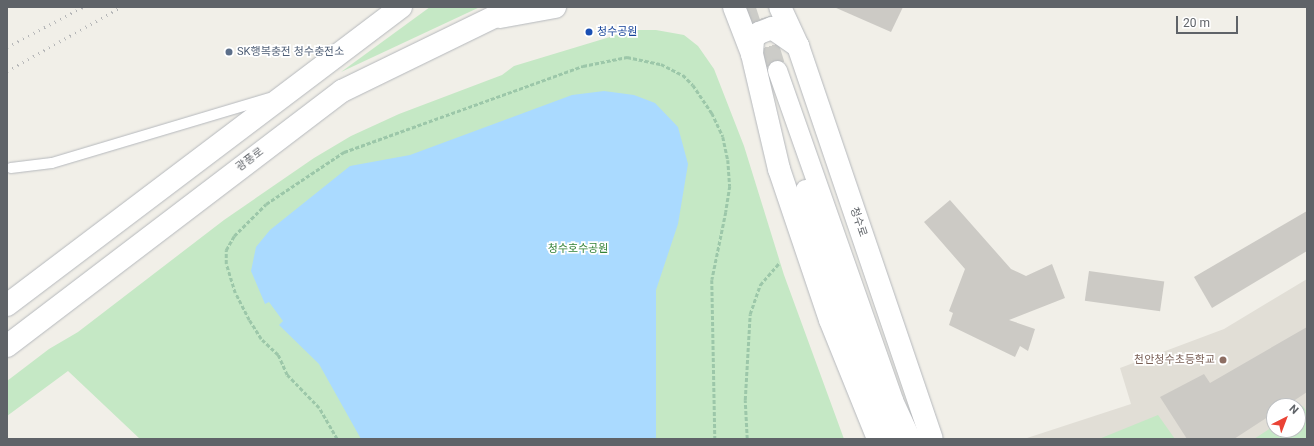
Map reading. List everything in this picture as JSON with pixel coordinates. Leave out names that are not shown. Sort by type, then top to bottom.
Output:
[{"type":"street","points":[[7,305],[401,7]]},
{"type":"street","name":"광풍로","points":[[7,346],[342,90],[514,7]]},
{"type":"street","points":[[493,18],[555,7]]},
{"type":"street","points":[[720,7],[752,54]]},
{"type":"street","points":[[734,7],[752,54],[779,169],[830,320],[878,439]]},
{"type":"street","name":"청수로","points":[[780,7],[798,46],[932,439]]},
{"type":"street","points":[[752,54],[753,38],[759,32],[772,28],[798,46]]},
{"type":"street","points":[[895,439],[880,407],[841,300],[772,71],[893,400],[911,439]]},
{"type":"lane","points":[[10,168],[59,161],[287,93]]},
{"type":"path","points":[[337,439],[319,408],[287,375],[278,355],[261,339],[235,293],[226,264],[226,250],[234,236],[266,204],[344,152],[583,66],[626,57],[661,64],[683,75],[693,85],[712,113],[723,137],[728,160],[730,186],[712,280],[715,439]]},
{"type":"path","points":[[747,439],[746,370],[750,314],[760,286],[780,262]]},
{"type":"shaded area","name":"천안청수초등학교","points":[[1307,279],[1307,439],[1024,439],[1131,404],[1120,368],[1224,329]]},
{"type":"green space","points":[[430,7],[480,7],[341,72]]},
{"type":"green space","name":"청수호수공원","points":[[633,30],[656,30],[684,35],[698,46],[714,69],[744,146],[784,275],[844,439],[140,439],[68,371],[7,416],[7,381],[49,349],[78,332],[224,220],[314,158],[351,136],[399,114],[502,75],[514,66]]},
{"type":"green space","points":[[1306,410],[1307,412],[1307,439],[1254,439],[1266,431],[1266,438],[1306,438]]},
{"type":"green space","points":[[1158,415],[1175,439],[1099,439]]},
{"type":"water","points":[[604,91],[634,95],[655,103],[678,127],[688,164],[678,224],[656,290],[656,439],[361,439],[319,364],[279,325],[283,321],[269,302],[265,304],[251,271],[256,247],[270,230],[350,166],[410,155],[572,95]]},
{"type":"building","points":[[834,7],[903,7],[891,32]]},
{"type":"building","points":[[950,200],[1011,269],[1026,276],[1052,264],[1065,298],[1009,320],[1035,329],[1028,351],[1020,346],[1015,357],[949,325],[953,313],[949,311],[965,269],[924,222]]},
{"type":"building","points":[[1307,211],[1307,251],[1212,308],[1194,277]]},
{"type":"building","points":[[1089,271],[1164,282],[1160,311],[1085,301]]},
{"type":"building","points":[[1307,327],[1307,392],[1298,398],[1266,398],[1266,418],[1234,439],[1187,439],[1160,397],[1204,374],[1210,383]]},
{"type":"tunnel","points":[[746,7],[756,38]]},
{"type":"tunnel","points":[[761,18],[777,70]]},
{"type":"railway","points":[[7,47],[83,7]]},
{"type":"railway","points":[[7,71],[121,7]]},
{"type":"place","name":"청수공원","points":[[589,32]]},
{"type":"place","name":"SK행복충전 청수충전소","points":[[229,52]]},
{"type":"place","name":"천안청수초등학교","points":[[1223,360]]}]
